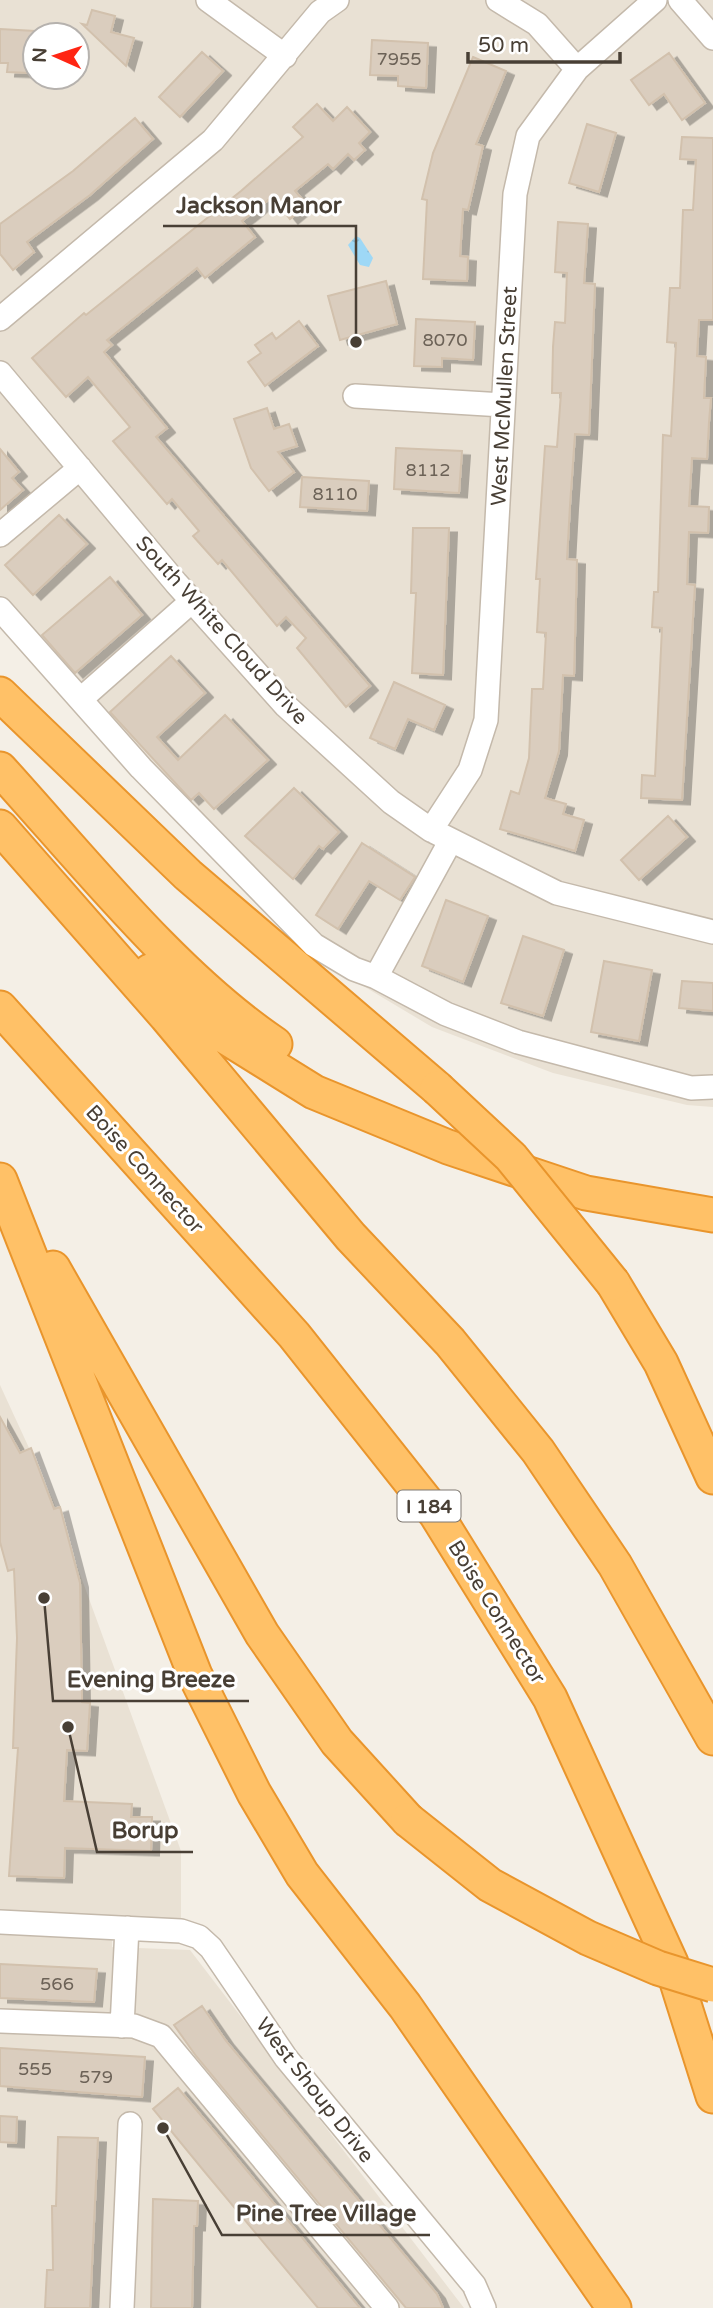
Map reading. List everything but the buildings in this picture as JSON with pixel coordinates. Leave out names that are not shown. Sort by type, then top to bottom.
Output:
[{"type":"highway","points":[[0,694],[188,875],[437,1088],[511,1157],[613,1283],[661,1363],[713,1478]]},
{"type":"highway","points":[[0,769],[159,942],[247,1025],[322,1076],[448,1147]]},
{"type":"highway","points":[[0,826],[149,971],[224,1036],[314,1092],[448,1147],[586,1193],[713,1215]]},
{"type":"highway","points":[[0,826],[166,1016],[351,1237],[450,1342],[538,1451],[615,1565],[713,1738]]},
{"type":"highway","name":"Boise Connector","points":[[0,1008],[294,1335],[436,1514],[550,1698],[671,1963],[713,2096]]},
{"type":"highway","points":[[0,1174],[262,1634],[337,1742],[408,1820],[490,1885],[600,1943],[658,1968],[713,1985]]},
{"type":"highway","points":[[0,1180],[195,1675],[254,1793],[302,1874],[405,2006],[614,2308]]},
{"type":"street","points":[[208,0],[285,56]]},
{"type":"street","points":[[0,319],[213,140],[320,12],[337,0]]},
{"type":"street","points":[[498,0],[537,24],[577,69]]},
{"type":"street","name":"West McMullen Street","points":[[376,976],[470,770],[486,720],[514,194],[528,136],[577,69],[655,0]]},
{"type":"street","points":[[680,0],[713,38]]},
{"type":"street","name":"South White Cloud Drive","points":[[0,373],[192,601],[286,706],[391,802],[441,835],[557,893],[713,932]]},
{"type":"street","points":[[355,396],[503,405]]},
{"type":"street","points":[[0,535],[80,468]]},
{"type":"street","points":[[81,699],[192,601]]},
{"type":"street","points":[[0,609],[141,768],[314,945],[354,969],[376,976],[446,1014],[517,1042],[691,1088],[713,1087]]},
{"type":"street","points":[[0,1922],[127,1928],[122,2026]]},
{"type":"street","name":"West Shoup Drive","points":[[127,1928],[181,1931],[199,1937],[211,1948],[286,2058],[474,2285],[484,2308]]},
{"type":"street","points":[[0,2021],[134,2026],[161,2036],[387,2308]]},
{"type":"street","points":[[122,2308],[130,2124]]},
{"type":"shaded area","points":[[0,0],[713,0],[713,1107],[687,1105],[553,1073],[432,1027],[303,950],[0,607]]},
{"type":"shaded area","points":[[0,1385],[53,1500],[181,1851],[181,1931],[112,1928],[112,1947],[190,1950],[464,2308],[0,2308]]},
{"type":"water","points":[[356,236],[373,258],[369,267],[360,265],[348,245]]},
{"type":"place","name":"Jackson Manor","points":[[356,342]]},
{"type":"place","name":"Evening Breeze","points":[[44,1598]]},
{"type":"place","name":"Borup","points":[[68,1727]]},
{"type":"place","name":"Pine Tree Village","points":[[163,2128]]}]
